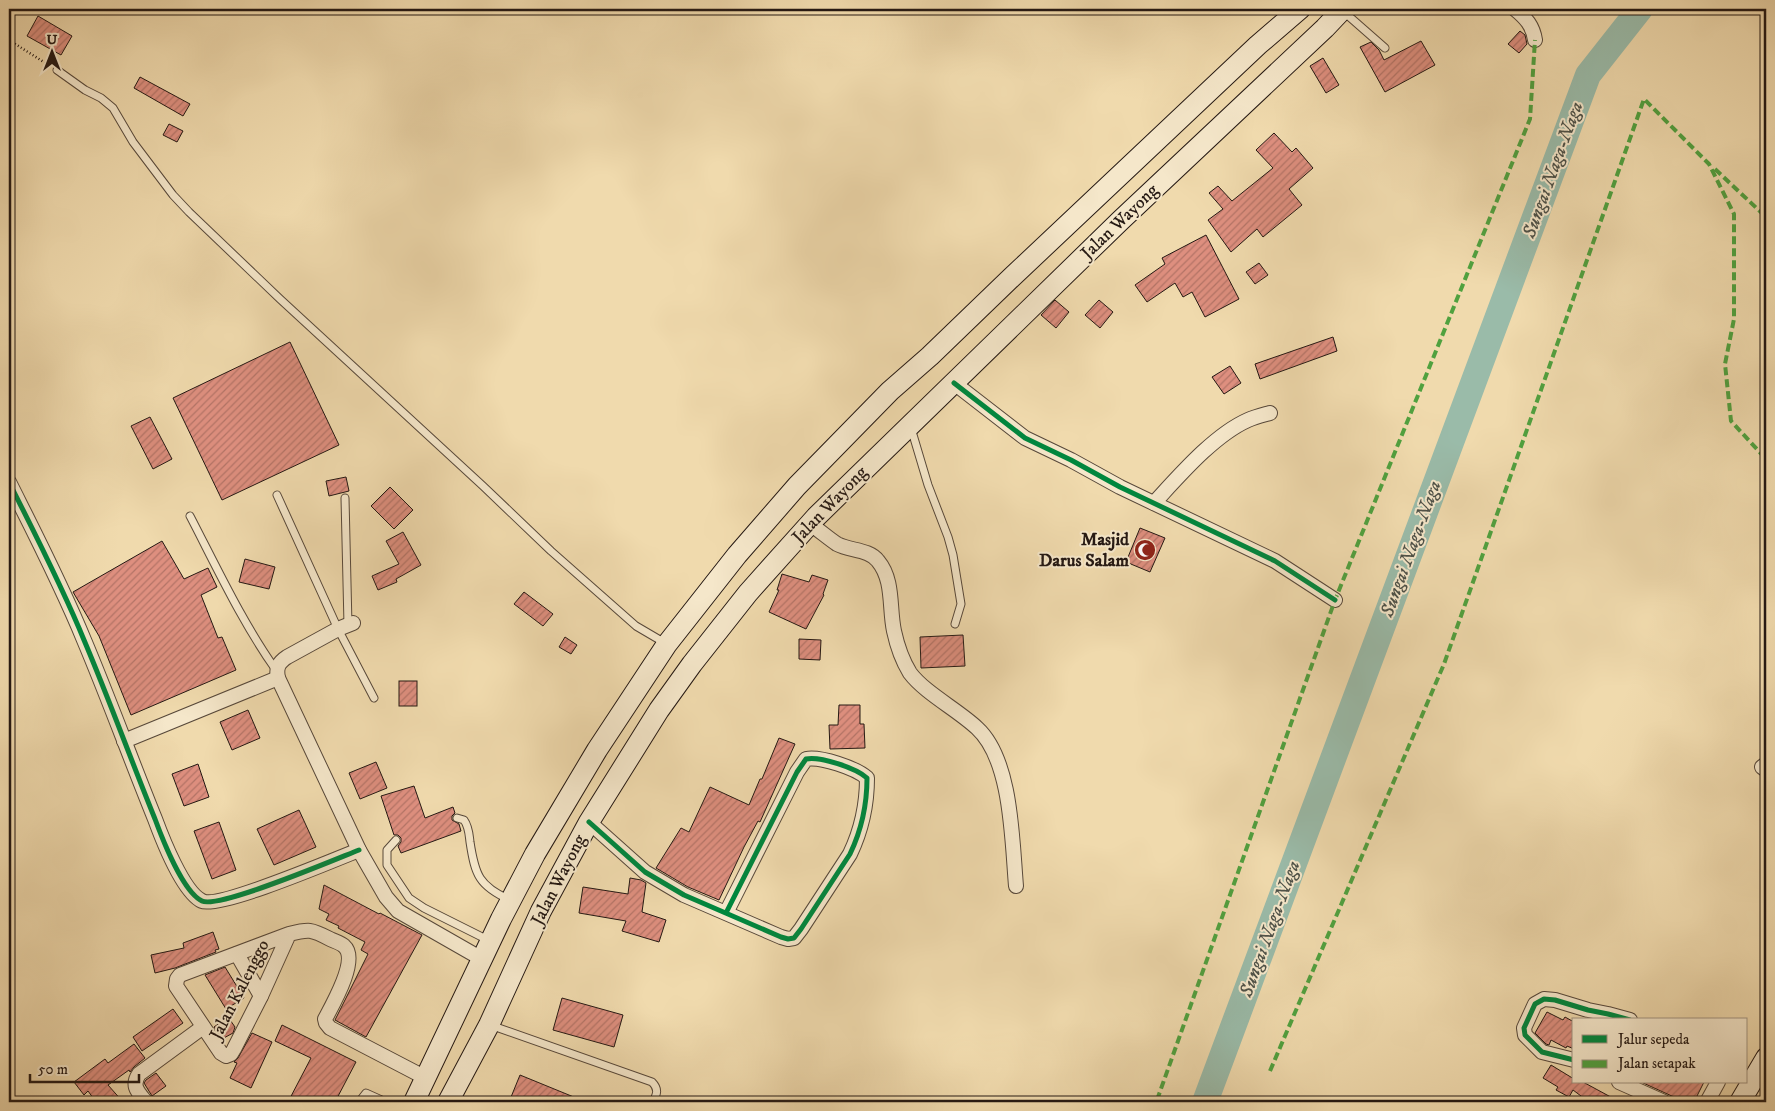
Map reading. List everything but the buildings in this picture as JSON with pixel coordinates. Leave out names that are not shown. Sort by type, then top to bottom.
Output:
[{"type":"main road","name":"Jalan Wayong","points":[[414,1102],[490,941],[536,854],[597,750],[667,644],[723,572],[797,486],[890,391],[930,356],[1209,91],[1300,9]]},
{"type":"main road","name":"Jalan Wayong","points":[[448,1102],[489,1025],[541,911],[589,822],[659,710],[692,664],[748,593],[810,524],[1121,220],[1342,9]]},
{"type":"main road","points":[[723,572],[748,593]]},
{"type":"main road","points":[[1750,1074],[1766,1058]]},
{"type":"main road","points":[[1740,1102],[1746,1084]]},
{"type":"street","points":[[1515,9],[1526,18],[1534,29],[1535,40]]},
{"type":"street","points":[[954,383],[1025,438],[1275,561],[1336,600]]},
{"type":"street","points":[[1154,503],[1191,464],[1225,434],[1247,420],[1270,413]]},
{"type":"street","points":[[9,482],[84,638],[168,852],[195,895],[202,901],[212,901],[238,895],[359,850]]},
{"type":"street","points":[[810,524],[837,544],[866,553],[878,560],[887,578],[894,630],[901,657],[911,674],[924,687],[978,729],[990,742],[996,754],[1005,788],[1011,822],[1016,886]]},
{"type":"street","points":[[346,626],[287,657],[280,662],[277,674],[359,850],[386,897],[398,911],[482,959]]},
{"type":"street","points":[[124,741],[277,674]]},
{"type":"street","points":[[589,822],[645,872],[684,895],[781,938],[788,939],[794,938],[801,929],[850,854],[856,840],[867,790],[867,778],[854,770],[820,759],[806,759],[797,772],[726,913]]},
{"type":"street","points":[[1766,764],[1762,767],[1766,770]]},
{"type":"street","name":"Jalan Kalenggo","points":[[289,934],[261,996],[231,1054],[226,1056],[220,1053],[176,986],[177,979],[184,972],[289,934],[307,930],[318,933],[344,946],[348,952],[349,967],[325,1018],[330,1028],[426,1078]]},
{"type":"street","points":[[237,954],[261,996]]},
{"type":"street","points":[[1572,1060],[1542,1052],[1525,1035],[1524,1028],[1535,1004],[1544,999],[1555,1000],[1623,1018]]},
{"type":"street","points":[[146,1102],[136,1089],[134,1081],[139,1074],[203,1027]]},
{"type":"street","points":[[1624,1084],[1664,1102]]},
{"type":"street","points":[[1707,1102],[1717,1084]]},
{"type":"lane","points":[[1342,9],[1385,48]]},
{"type":"lane","points":[[57,70],[85,90],[101,98],[113,108],[133,142],[173,195],[273,293],[551,551],[636,626],[667,644]]},
{"type":"lane","points":[[910,426],[928,485],[953,555],[961,604],[955,624]]},
{"type":"lane","points":[[277,495],[346,626],[374,698]]},
{"type":"lane","points":[[345,498],[346,626]]},
{"type":"lane","points":[[190,516],[240,614],[277,674]]},
{"type":"lane","points":[[457,818],[464,820],[468,827],[477,874],[484,885],[511,901]]},
{"type":"lane","points":[[396,840],[386,850],[386,865],[409,898],[424,908],[490,941]]},
{"type":"lane","points":[[489,1025],[652,1082],[658,1092],[653,1102]]},
{"type":"lane","points":[[358,1102],[366,1093],[386,1102]]},
{"type":"path","points":[[9,40],[57,70]]},
{"type":"waterway","name":"Sungai Naga-Naga","points":[[1205,1102],[1588,75],[1640,9]]},
{"type":"marked path","points":[[1157,1100],[1335,600],[1530,119],[1535,40]]},
{"type":"marked path","points":[[1270,1071],[1444,664],[1644,99],[1709,164],[1734,214],[1734,319],[1725,364],[1731,421],[1766,459]]},
{"type":"marked path","points":[[1715,169],[1766,217]]},
{"type":"cycle path","points":[[954,383],[1025,438],[1071,460],[1120,487],[1275,561],[1335,600]]},
{"type":"cycle path","points":[[9,482],[76,620],[168,851],[181,876],[195,896],[202,901],[230,898],[278,882],[359,850]]},
{"type":"cycle path","points":[[589,822],[645,872],[684,895],[781,937],[788,939],[794,938],[801,929],[850,854],[863,817],[867,778],[855,770],[838,764],[820,759],[806,759],[797,772],[726,913]]},
{"type":"cycle path","points":[[1572,1060],[1542,1052],[1525,1035],[1524,1028],[1535,1004],[1544,999],[1555,1000],[1623,1018]]},
{"type":"place","name":"Masjid Darus Salam","points":[[1145,550]]}]
